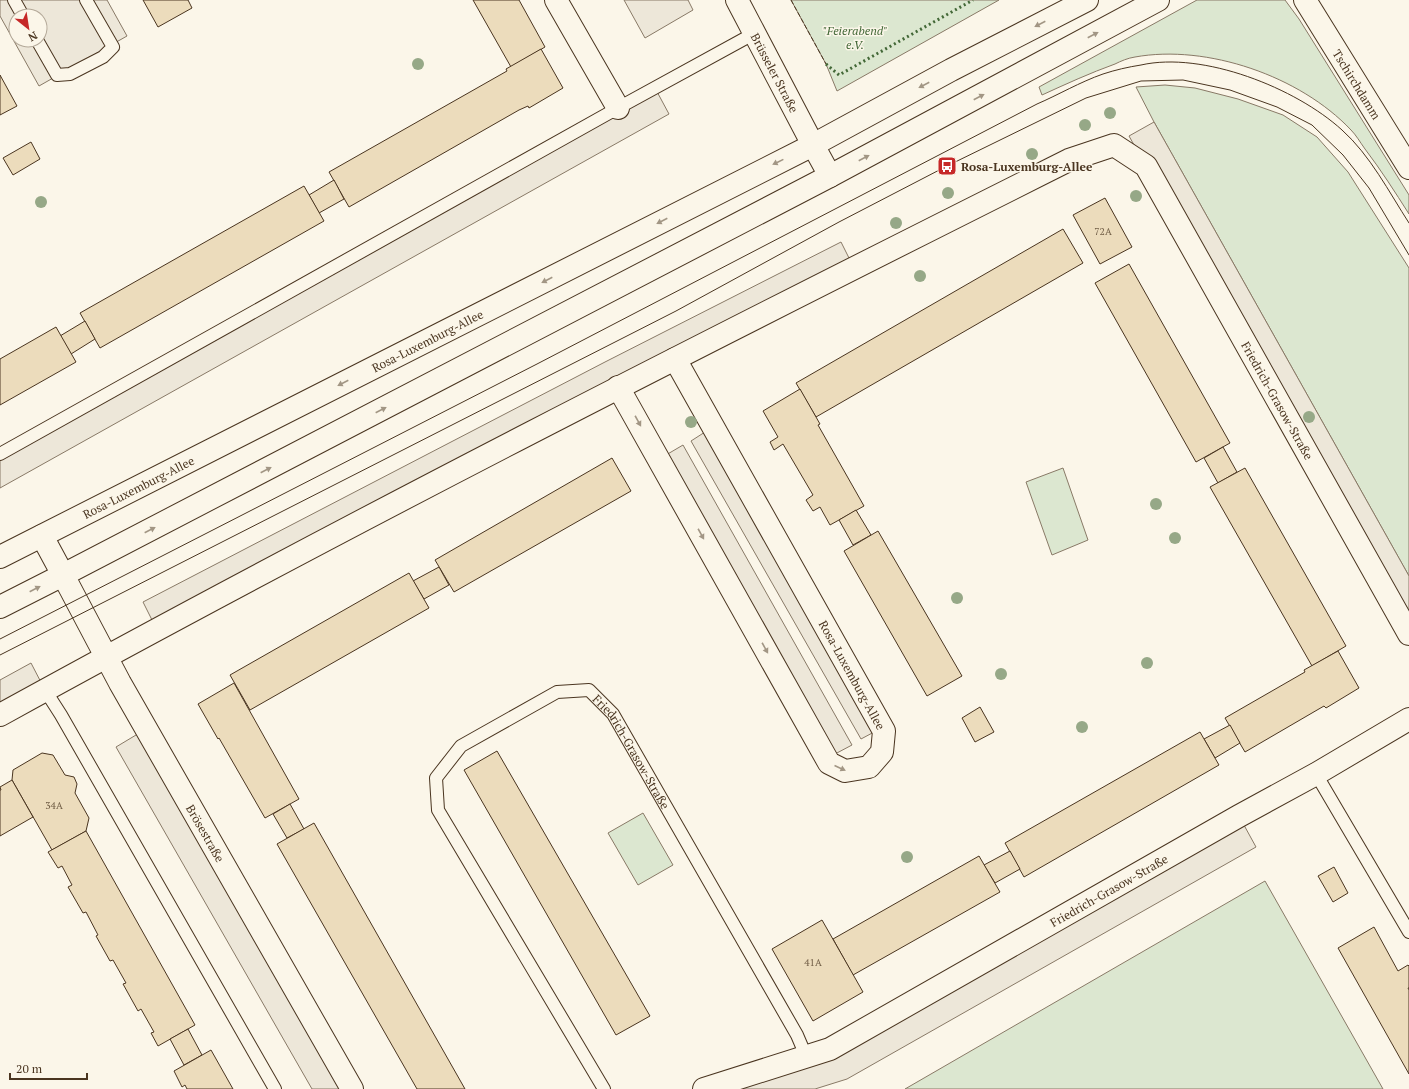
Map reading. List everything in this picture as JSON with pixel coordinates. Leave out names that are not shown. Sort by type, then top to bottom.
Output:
[{"type":"street","points":[[556,0],[618,108]]},
{"type":"street","name":"Brüsseler Straße","points":[[737,0],[813,145]]},
{"type":"street","name":"Rosa-Luxemburg-Allee","points":[[0,557],[813,145],[951,70],[1087,0]]},
{"type":"street","points":[[0,607],[830,176],[1158,0]]},
{"type":"street","name":"Tschirchdamm","points":[[1305,0],[1409,168]]},
{"type":"street","points":[[813,145],[830,176]]},
{"type":"street","name":"Friedrich-Grasow-Straße","points":[[675,359],[1069,160],[1114,145],[1146,166],[1409,634]]},
{"type":"street","points":[[0,715],[105,656],[177,618],[618,387],[675,359]]},
{"type":"street","name":"Rosa-Luxemburg-Allee","points":[[618,387],[829,763],[845,771],[869,767],[882,752],[884,731],[675,359]]},
{"type":"street","points":[[42,536],[63,575]]},
{"type":"street","name":"Brösestraße","points":[[63,575],[105,656],[352,1089]]},
{"type":"street","name":"Friedrich-Grasow-Straße","points":[[704,1089],[830,1049],[1239,816],[1316,774],[1409,719]]},
{"type":"lane","points":[[42,48],[57,74],[70,74],[103,57],[112,47],[86,0]]},
{"type":"lane","points":[[0,454],[618,108],[755,33]]},
{"type":"lane","points":[[45,690],[61,715],[275,1089]]},
{"type":"lane","name":"Friedrich-Grasow-Straße","points":[[604,1089],[438,810],[436,778],[461,746],[557,692],[588,690],[613,714],[798,1035],[806,1056]]},
{"type":"lane","points":[[1316,774],[1409,932]]},
{"type":"green space","name":"\"Feierabend\" e.V.","points":[[791,0],[999,0],[837,91],[826,64]]},
{"type":"green space","points":[[1197,0],[1285,0],[1299,19],[1409,195],[1409,214],[1351,130],[1330,111],[1306,94],[1251,68],[1222,60],[1192,55],[1163,54],[1135,57],[1096,71],[1042,95],[1039,87]]},
{"type":"green space","points":[[1165,85],[1195,88],[1238,99],[1283,115],[1317,137],[1348,172],[1409,268],[1409,576],[1154,122],[1136,87]]},
{"type":"green space","points":[[1063,468],[1088,540],[1052,555],[1026,482]]},
{"type":"green space","points":[[643,813],[673,865],[638,885],[608,833]]},
{"type":"green space","points":[[1265,881],[1383,1089],[905,1089]]},
{"type":"shaded area","points":[[0,0],[107,0],[127,36],[39,86],[18,48],[48,48],[48,8],[8,8],[8,30],[0,16]]},
{"type":"shaded area","points":[[624,0],[688,0],[693,10],[645,38]]},
{"type":"shaded area","points":[[655,88],[669,114],[0,488],[0,454]]},
{"type":"shaded area","points":[[1154,122],[1409,576],[1409,634],[1129,136]]},
{"type":"shaded area","points":[[841,242],[854,268],[156,628],[143,602],[605,362]]},
{"type":"shaded area","points":[[705,432],[876,731],[861,739],[691,441]]},
{"type":"shaded area","points":[[683,445],[852,745],[835,754],[666,455]]},
{"type":"shaded area","points":[[31,663],[45,690],[0,715],[0,680]]},
{"type":"shaded area","points":[[146,729],[352,1089],[312,1089],[116,747]]},
{"type":"shaded area","points":[[1239,816],[1256,847],[847,1079],[815,1089],[704,1089],[806,1056]]},
{"type":"building","points":[[143,0],[188,0],[192,8],[158,27]]},
{"type":"building","points":[[473,0],[519,0],[545,47],[511,67]]},
{"type":"building","points":[[541,49],[563,88],[529,108],[528,106],[519,110],[349,207],[329,172],[507,71],[506,69]]},
{"type":"building","points":[[0,75],[17,106],[0,115]]},
{"type":"building","points":[[31,142],[40,159],[13,175],[3,158]]},
{"type":"building","points":[[334,180],[344,199],[319,213],[309,195]]},
{"type":"building","points":[[304,186],[324,221],[100,348],[80,313]]},
{"type":"building","points":[[1105,198],[1132,247],[1100,264],[1073,215]]},
{"type":"building","points":[[1063,229],[1083,263],[816,417],[796,383]]},
{"type":"building","points":[[1129,264],[1230,443],[1196,462],[1095,283]]},
{"type":"building","points":[[85,321],[95,339],[71,354],[60,336]]},
{"type":"building","points":[[56,327],[76,362],[0,405],[0,359]]},
{"type":"building","points":[[800,389],[820,424],[818,425],[864,506],[830,525],[820,507],[813,511],[806,500],[813,495],[783,444],[774,450],[770,442],[778,437],[763,411]]},
{"type":"building","points":[[1223,447],[1237,472],[1218,483],[1204,458]]},
{"type":"building","points":[[612,458],[631,491],[454,592],[435,560]]},
{"type":"building","points":[[1245,468],[1346,646],[1312,666],[1210,487]]},
{"type":"building","points":[[856,510],[871,535],[853,545],[839,520]]},
{"type":"building","points":[[878,531],[962,676],[927,696],[844,551]]},
{"type":"building","points":[[439,567],[449,585],[424,599],[413,581]]},
{"type":"building","points":[[409,573],[429,608],[250,710],[230,675]]},
{"type":"building","points":[[1338,651],[1359,688],[1326,708],[1324,706],[1245,752],[1225,718],[1305,672],[1304,670]]},
{"type":"building","points":[[234,683],[299,799],[265,818],[198,704]]},
{"type":"building","points":[[980,707],[994,732],[975,742],[962,718]]},
{"type":"building","points":[[1230,725],[1240,743],[1215,758],[1204,739]]},
{"type":"building","points":[[1200,732],[1219,765],[1024,877],[1005,843]]},
{"type":"building","points":[[497,751],[650,1016],[616,1035],[464,770]]},
{"type":"building","points":[[42,753],[53,755],[65,775],[74,777],[77,784],[75,793],[89,818],[86,831],[52,850],[12,780],[13,770]]},
{"type":"building","points":[[12,780],[33,817],[0,836],[0,787]]},
{"type":"building","points":[[290,804],[304,829],[287,838],[273,814]]},
{"type":"building","points":[[314,823],[465,1089],[417,1089],[277,844]]},
{"type":"building","points":[[86,831],[195,1025],[158,1046],[151,1033],[154,1032],[141,1009],[138,1011],[123,984],[126,983],[113,960],[110,961],[96,936],[98,935],[86,912],[83,913],[68,887],[72,885],[62,866],[58,868],[48,852]]},
{"type":"building","points":[[1010,851],[1020,869],[995,883],[984,865]]},
{"type":"building","points":[[979,856],[1000,892],[853,975],[833,939]]},
{"type":"building","points":[[1334,867],[1348,893],[1333,902],[1318,876]]},
{"type":"building","points":[[822,920],[863,992],[813,1021],[772,949]]},
{"type":"building","points":[[1374,927],[1398,971],[1408,965],[1409,966],[1409,1074],[1338,948]]},
{"type":"building","points":[[188,1029],[202,1055],[184,1065],[170,1039]]},
{"type":"building","points":[[211,1050],[233,1089],[187,1089],[185,1085],[182,1087],[174,1071]]},
{"type":"tram line","points":[[0,639],[537,364],[1037,104],[1094,77],[1136,66],[1166,62],[1192,63],[1220,68],[1248,76],[1275,87],[1300,100],[1323,115],[1352,140],[1370,162],[1409,223]]},
{"type":"tram line","points":[[0,655],[676,311],[839,222],[947,166],[1086,98],[1141,81],[1183,80],[1230,90],[1277,107],[1312,125],[1343,155],[1369,188],[1409,255]]},
{"type":"hedge","points":[[826,64],[839,75],[973,0]]},
{"type":"fence","points":[[791,0],[826,64]]},
{"type":"place","name":"Rosa-Luxemburg-Allee","points":[[947,166]]}]
